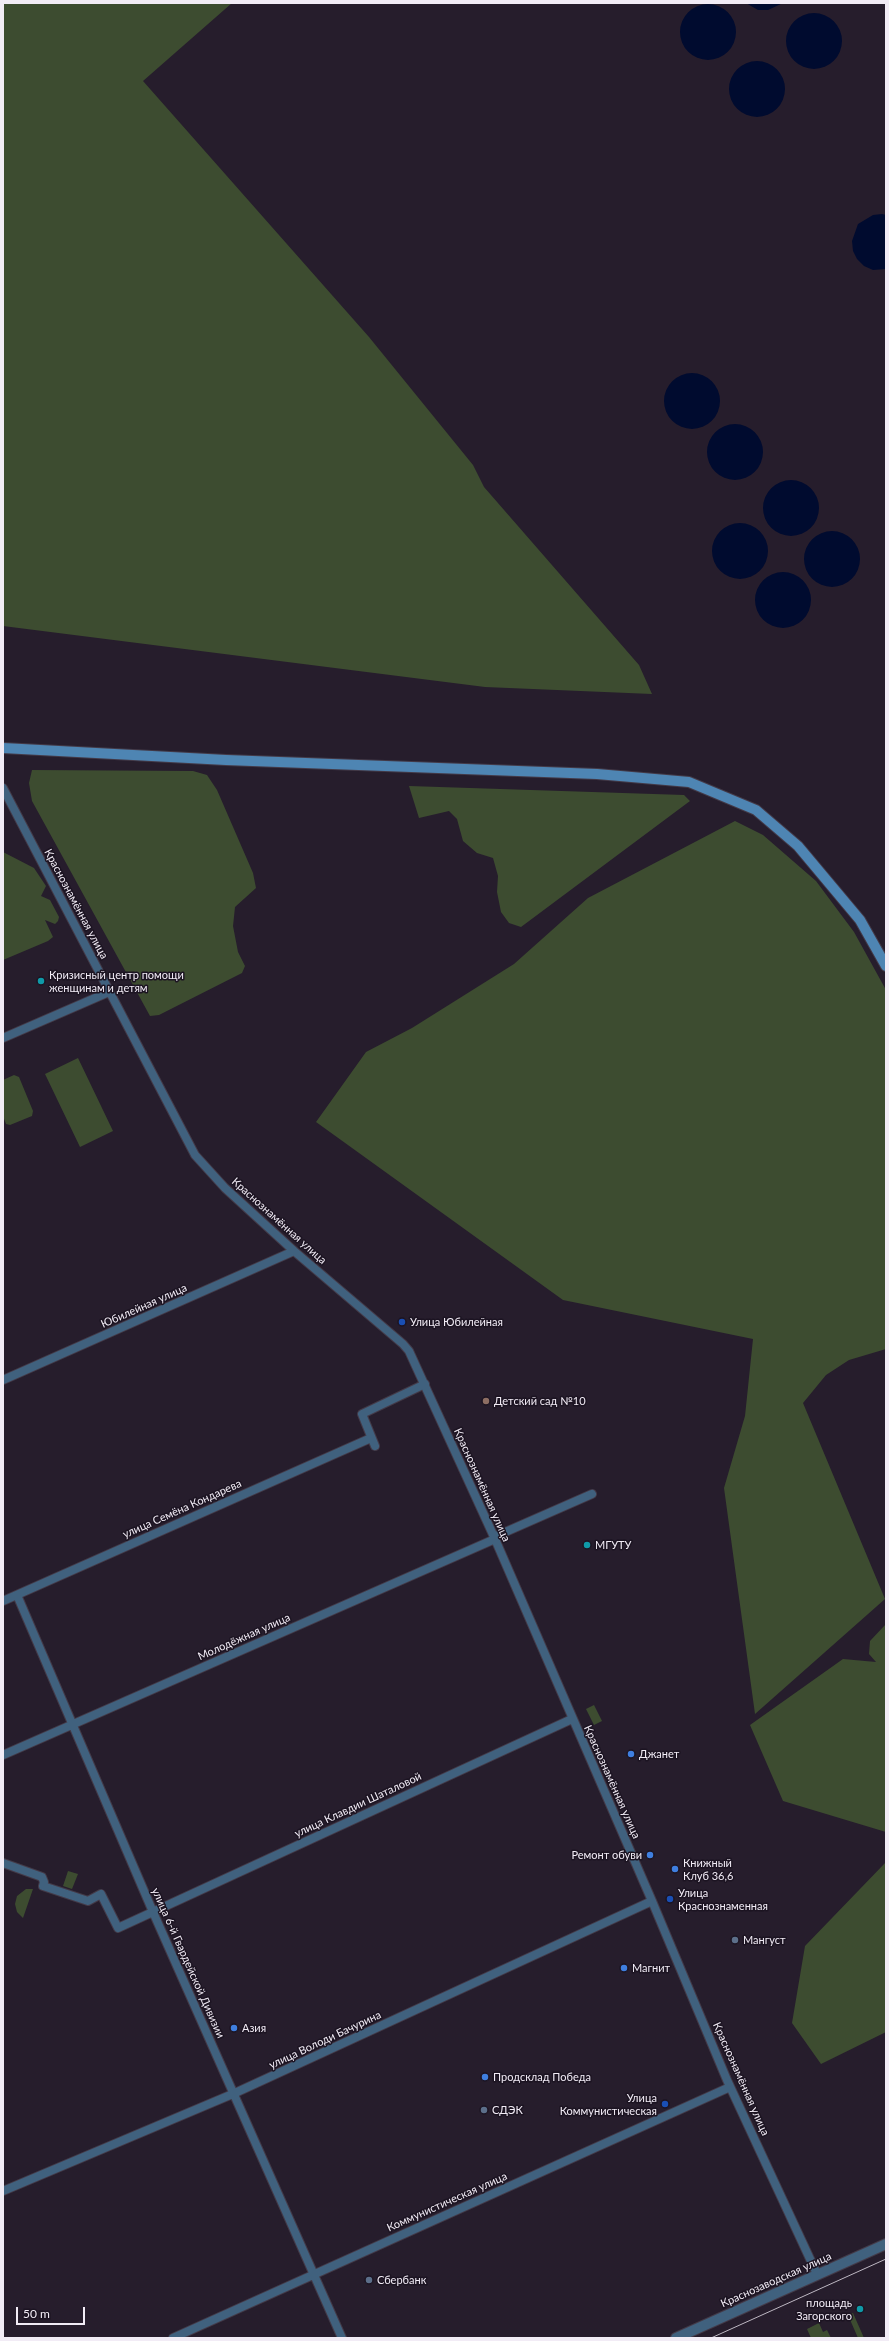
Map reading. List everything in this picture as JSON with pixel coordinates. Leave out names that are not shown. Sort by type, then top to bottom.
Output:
[{"type":"main road","points":[[3,748],[226,760],[597,774],[689,782],[756,810],[798,846],[860,920],[886,966]]},
{"type":"street","name":"Краснознамённая улица","points":[[3,788],[151,1074],[195,1155],[225,1188],[294,1251],[403,1344],[425,1384],[494,1538],[652,1901],[730,2087],[817,2274]]},
{"type":"street","points":[[3,1038],[109,992]]},
{"type":"street","name":"Юбилейная улица","points":[[3,1380],[294,1251]]},
{"type":"street","points":[[375,1446],[362,1414],[425,1384]]},
{"type":"street","name":"улица Семёна Кондарева","points":[[3,1601],[371,1438]]},
{"type":"street","name":"Молодёжная улица","points":[[3,1755],[592,1494]]},
{"type":"street","name":"улица 6-й Гвардейской Дивизии","points":[[17,1595],[153,1912],[235,2093],[342,2338]]},
{"type":"street","name":"улица Клавдии Шаталовой","points":[[3,1863],[42,1877],[44,1882],[43,1886],[88,1901],[101,1894],[118,1928],[572,1719]]},
{"type":"street","name":"улица Володи Бачурина","points":[[3,2191],[235,2093],[652,1901]]},
{"type":"street","name":"Коммунистическая улица","points":[[174,2338],[730,2087]]},
{"type":"street","name":"Краснозаводская улица","points":[[676,2338],[886,2244]]},
{"type":"green space","points":[[3,3],[232,3],[143,81],[369,337],[473,465],[484,487],[639,665],[652,694],[485,687],[3,626]]},
{"type":"green space","points":[[32,770],[193,771],[207,775],[217,790],[253,873],[256,888],[235,907],[233,926],[238,952],[245,966],[242,973],[159,1015],[150,1016],[32,801],[29,783]]},
{"type":"green space","points":[[409,786],[684,795],[690,801],[521,927],[509,923],[501,912],[497,892],[498,876],[493,858],[477,853],[463,841],[457,819],[449,811],[419,818]]},
{"type":"green space","points":[[735,821],[763,835],[816,881],[854,932],[886,990],[886,1349],[849,1360],[826,1375],[803,1403],[885,1599],[755,1714],[724,1488],[745,1416],[753,1339],[563,1300],[316,1122],[366,1052],[412,1028],[514,964],[588,898]]},
{"type":"green space","points":[[3,852],[34,868],[46,886],[41,896],[50,900],[59,917],[55,924],[45,920],[53,937],[48,941],[3,960]]},
{"type":"green space","points":[[78,1058],[113,1131],[80,1147],[45,1074]]},
{"type":"green space","points":[[14,1075],[19,1077],[33,1111],[32,1116],[10,1125],[6,1124],[3,1116],[3,1080]]},
{"type":"green space","points":[[886,1624],[886,1832],[783,1801],[750,1725],[843,1659],[876,1662],[869,1654],[870,1641]]},
{"type":"green space","points":[[594,1705],[602,1721],[594,1725],[586,1709]]},
{"type":"green space","points":[[886,1862],[886,2032],[821,2064],[792,2023],[805,1946]]},
{"type":"green space","points":[[68,1871],[78,1874],[72,1889],[63,1886]]},
{"type":"green space","points":[[26,1889],[33,1889],[23,1918],[17,1912],[15,1904],[17,1896]]},
{"type":"green space","points":[[853,2313],[864,2338],[858,2338],[848,2315]]},
{"type":"green space","points":[[819,2323],[823,2332],[827,2330],[831,2338],[811,2338],[807,2329]]},
{"type":"water","points":[[746,3],[783,3],[768,10],[758,10]]},
{"type":"water","points":[[708,4],[719,6],[728,12],[734,21],[736,32],[734,43],[728,52],[719,58],[708,60],[697,58],[688,52],[682,43],[680,32],[682,21],[688,12],[697,6]]},
{"type":"water","points":[[814,13],[825,15],[834,21],[840,30],[842,41],[840,52],[834,61],[825,67],[814,69],[803,67],[794,61],[788,52],[786,41],[788,30],[794,21],[803,15]]},
{"type":"water","points":[[757,61],[768,63],[777,69],[783,78],[785,89],[783,100],[777,109],[768,115],[757,117],[746,115],[737,109],[731,100],[729,89],[731,78],[737,69],[746,63]]},
{"type":"water","points":[[873,215],[886,215],[886,269],[873,270],[864,266],[857,259],[853,251],[852,241],[858,224]]},
{"type":"water","points":[[692,373],[703,375],[712,381],[718,390],[720,401],[718,412],[712,421],[703,427],[692,429],[681,427],[672,421],[666,412],[664,401],[666,390],[672,381],[681,375]]},
{"type":"water","points":[[735,424],[746,426],[755,432],[761,441],[763,452],[761,463],[755,472],[746,478],[735,480],[724,478],[715,472],[709,463],[707,452],[709,441],[715,432],[724,426]]},
{"type":"water","points":[[791,480],[802,482],[811,488],[817,497],[819,508],[817,519],[811,528],[802,534],[791,536],[780,534],[771,528],[765,519],[763,508],[765,497],[771,488],[780,482]]},
{"type":"water","points":[[740,523],[751,525],[760,531],[766,540],[768,551],[766,562],[760,571],[751,577],[740,579],[729,577],[720,571],[714,562],[712,551],[714,540],[720,531],[729,525]]},
{"type":"water","points":[[832,531],[843,533],[852,539],[858,548],[860,559],[858,570],[852,579],[843,585],[832,587],[821,585],[812,579],[806,570],[804,559],[806,548],[812,539],[821,533]]},
{"type":"water","points":[[783,572],[794,574],[803,580],[809,589],[811,600],[809,611],[803,620],[794,626],[783,628],[772,626],[763,620],[757,611],[755,600],[757,589],[763,580],[772,574]]},
{"type":"tram line","points":[[711,2338],[886,2259]]},
{"type":"place","name":"Кризисный центр помощи женщинам и детям","points":[[41,981]]},
{"type":"place","name":"Улица Юбилейная","points":[[402,1322]]},
{"type":"place","name":"Детский сад №10","points":[[486,1401]]},
{"type":"place","name":"МГУТУ","points":[[587,1545]]},
{"type":"place","name":"Джанет","points":[[631,1754]]},
{"type":"place","name":"Ремонт обуви","points":[[650,1855]]},
{"type":"place","name":"Книжный Клуб 36,6","points":[[675,1869]]},
{"type":"place","name":"Улица Краснознаменная","points":[[670,1899]]},
{"type":"place","name":"Мангуст","points":[[735,1940]]},
{"type":"place","name":"Магнит","points":[[624,1968]]},
{"type":"place","name":"Азия","points":[[234,2028]]},
{"type":"place","name":"Продсклад Победа","points":[[485,2077]]},
{"type":"place","name":"Улица Коммунистическая","points":[[665,2104]]},
{"type":"place","name":"СДЭК","points":[[484,2110]]},
{"type":"place","name":"Сбербанк","points":[[369,2280]]},
{"type":"place","name":"площадь Загорского","points":[[860,2309]]}]
